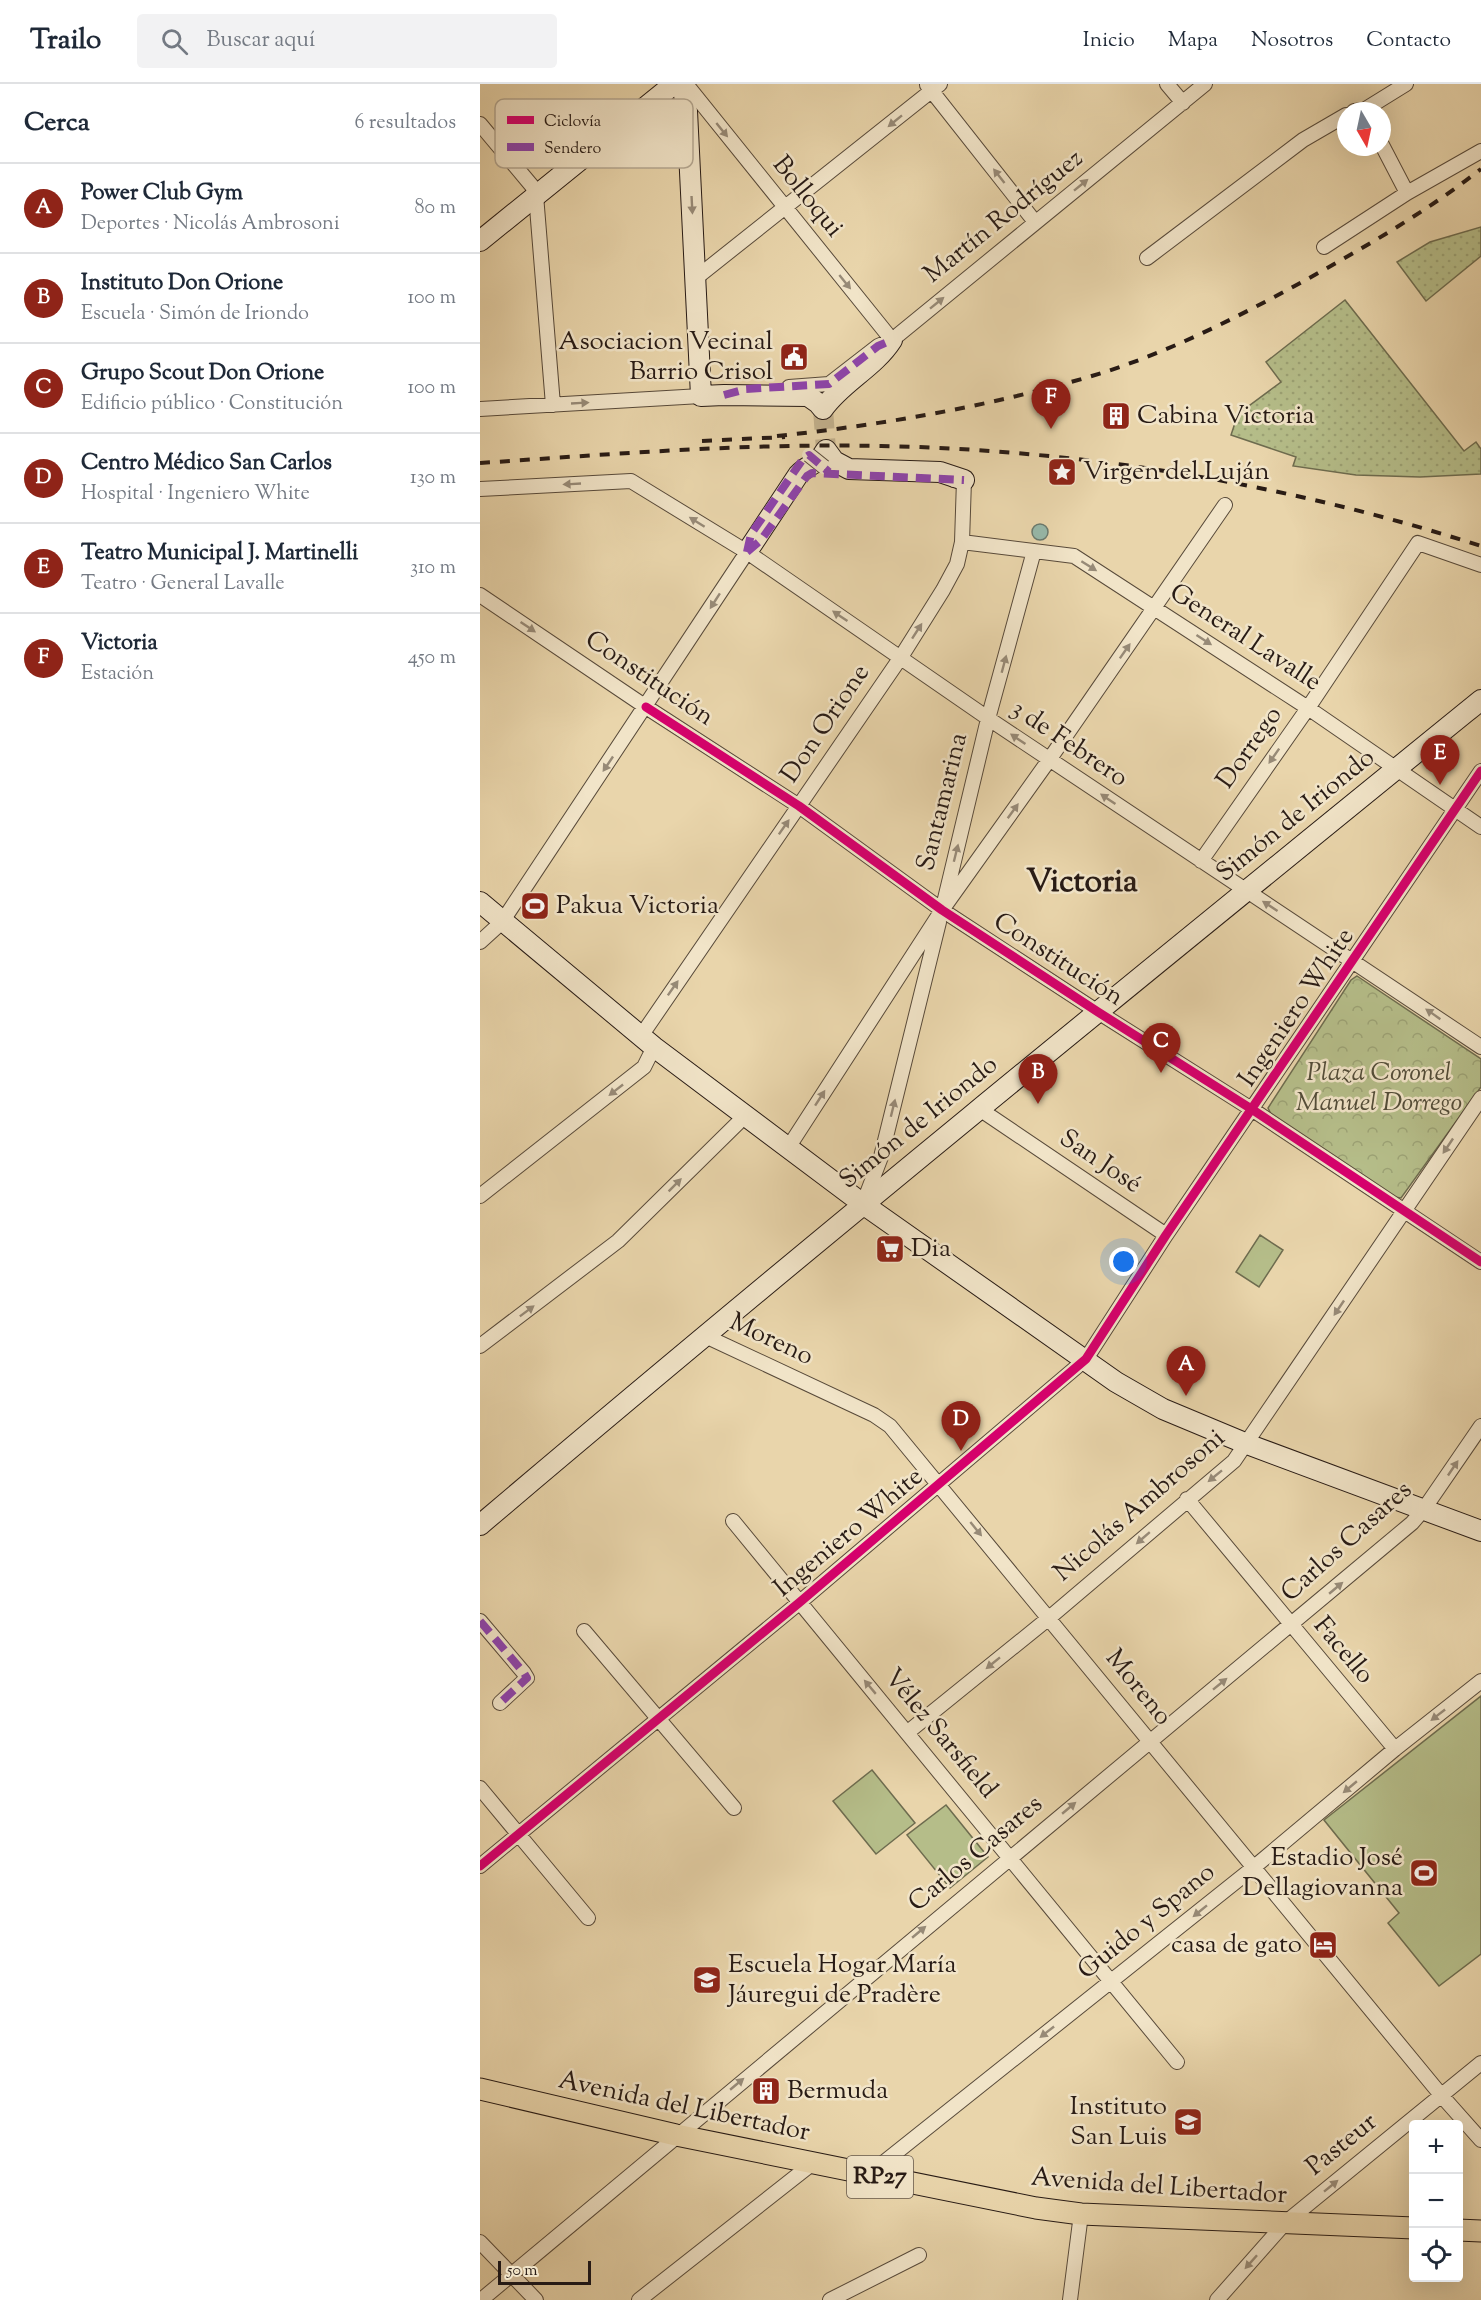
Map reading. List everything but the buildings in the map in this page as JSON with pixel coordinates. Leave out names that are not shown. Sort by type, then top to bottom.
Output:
[{"type":"main road","name":"Avenida del Libertador","points":[[480,2089],[676,2135],[1036,2208],[1081,2214],[1409,2228]]},
{"type":"main road","points":[[1463,2230],[1481,2231]]},
{"type":"street","points":[[655,99],[674,84]]},
{"type":"street","points":[[684,84],[686,99]]},
{"type":"street","name":"Bolloqui","points":[[684,84],[892,340]]},
{"type":"street","points":[[1167,84],[1182,103]]},
{"type":"street","name":"Martín Rodríguez","points":[[724,394],[746,389],[831,383],[878,346],[892,340],[1205,84]]},
{"type":"street","points":[[1375,102],[1406,84]]},
{"type":"street","points":[[696,278],[786,208],[933,86],[1035,222]]},
{"type":"street","points":[[1147,258],[1303,140],[1337,120]]},
{"type":"street","points":[[480,124],[495,142]]},
{"type":"street","points":[[1324,247],[1407,192],[1481,151]]},
{"type":"street","points":[[1388,156],[1407,192]]},
{"type":"street","points":[[517,168],[532,186],[536,195],[553,405]]},
{"type":"street","points":[[480,241],[570,168]]},
{"type":"street","points":[[690,168],[701,396]]},
{"type":"street","points":[[480,409],[724,394],[808,396],[823,409],[833,395],[883,355],[892,340]]},
{"type":"street","points":[[480,942],[502,921],[802,470],[819,462],[826,450],[834,461],[849,469],[940,472],[964,480]]},
{"type":"street","points":[[747,552],[751,534],[803,459],[809,455],[826,470]]},
{"type":"street","points":[[747,552],[761,540],[807,476],[812,473],[826,470],[964,480]]},
{"type":"street","name":"Don Orione","points":[[480,1196],[644,1067],[648,1042],[799,806],[901,657],[957,564],[962,542],[964,480]]},
{"type":"street","name":"3 de Febrero","points":[[480,489],[631,481],[747,552],[988,719],[1481,1047]]},
{"type":"street","points":[[788,1148],[942,910],[1155,608],[1224,505]]},
{"type":"street","name":"General Lavalle","points":[[962,542],[1074,556],[1308,708],[1481,827]]},
{"type":"street","name":"Dorrego","points":[[1201,861],[1308,708],[1418,543],[1481,565]]},
{"type":"street","name":"Santamarina","points":[[863,1204],[880,1157],[988,719],[1034,551]]},
{"type":"street","name":"Constitución","points":[[480,595],[646,707],[799,806],[942,910],[1253,1110],[1481,1262]]},
{"type":"street","name":"Simón de Iriondo","points":[[480,1525],[704,1335],[978,1108],[1481,700]]},
{"type":"street","name":"Ingeniero White","points":[[480,1866],[800,1602],[1086,1359],[1166,1235],[1481,771]]},
{"type":"street","points":[[480,902],[648,1042],[745,1116],[863,1204],[1141,1397],[1163,1409],[1247,1444],[1481,1531]]},
{"type":"street","name":"Nicolás Ambrosoni","points":[[908,1732],[1049,1618],[1234,1461],[1481,1098]]},
{"type":"street","name":"San José","points":[[978,1108],[1166,1235]]},
{"type":"street","points":[[480,1346],[618,1241],[745,1116]]},
{"type":"street","name":"Moreno","points":[[704,1335],[874,1415],[890,1426],[1253,1868],[1481,2140]]},
{"type":"street","name":"Carlos Casares","points":[[481,2300],[1412,1523],[1481,1426]]},
{"type":"street","name":"Facello","points":[[1187,1499],[1395,1749]]},
{"type":"street","name":"Vélez Sarsfield","points":[[733,1521],[1177,2062]]},
{"type":"street","points":[[480,1621],[526,1678],[500,1703]]},
{"type":"street","points":[[584,1631],[734,1808]]},
{"type":"street","name":"Guido y Spano","points":[[868,2175],[1253,1868],[1395,1749],[1481,1681]]},
{"type":"street","points":[[480,1788],[588,1918]]},
{"type":"street","name":"Pasteur","points":[[1217,2300],[1285,2223],[1481,2063]]},
{"type":"street","points":[[639,2300],[813,2163]]},
{"type":"street","points":[[1069,2298],[1081,2214]]},
{"type":"street","points":[[480,2242],[536,2300]]},
{"type":"street","points":[[830,2300],[919,2255]]},
{"type":"green space","points":[[1481,227],[1481,256],[1426,301],[1397,262],[1430,242]]},
{"type":"green space","points":[[1345,300],[1464,451],[1476,442],[1481,449],[1481,474],[1420,477],[1356,475],[1293,466],[1296,457],[1231,435],[1238,414],[1281,382],[1266,362]]},
{"type":"green space","name":"Plaza Coronel Manuel Dorrego","points":[[1357,976],[1481,1059],[1481,1087],[1401,1198],[1394,1197],[1271,1114],[1268,1108],[1351,980]]},
{"type":"green space","points":[[1260,1235],[1283,1250],[1259,1287],[1236,1272]]},
{"type":"green space","name":"Estadio José Dellagiovanna","points":[[1481,1696],[1481,1954],[1439,1986],[1388,1923],[1399,1913],[1324,1820]]},
{"type":"green space","points":[[872,1770],[915,1823],[876,1854],[833,1801]]},
{"type":"green space","points":[[946,1805],[988,1857],[950,1888],[907,1835]]},
{"type":"shaded area","points":[[1040,524],[1046,526],[1048,532],[1046,538],[1040,540],[1034,538],[1032,532],[1034,526]]},
{"type":"tunnel","points":[[823,409],[826,450]]},
{"type":"railway","points":[[777,436],[894,420],[1009,398],[1085,378],[1142,359],[1224,323],[1304,281],[1417,214],[1481,169]]},
{"type":"railway","points":[[702,441],[785,437]]},
{"type":"railway","points":[[480,463],[781,446],[881,446],[1034,455],[1110,463],[1260,488],[1408,524],[1481,546]]},
{"type":"marked path","points":[[724,395],[746,389],[829,384],[878,346],[892,340]]},
{"type":"marked path","points":[[747,552],[751,534],[803,459],[809,455],[829,472]]},
{"type":"marked path","points":[[747,552],[761,540],[807,476],[812,473],[964,480]]},
{"type":"marked path","points":[[480,1621],[527,1678],[500,1703]]},
{"type":"cycle path","points":[[646,707],[799,806],[942,910],[1253,1110],[1481,1262]]},
{"type":"cycle path","points":[[480,1866],[800,1602],[1086,1359],[1166,1235],[1481,771]]},
{"type":"place","name":"Asociacion Vecinal Barrio Crisol","points":[[794,357]]},
{"type":"place","name":"Cabina Victoria","points":[[1116,416]]},
{"type":"place","name":"Victoria","points":[[1051,429]]},
{"type":"place","name":"Virgen del Luján","points":[[1062,472]]},
{"type":"place","name":"Teatro Municipal J. Martinelli","points":[[1440,785]]},
{"type":"place","name":"Pakua Victoria","points":[[535,906]]},
{"type":"place","name":"Grupo Scout Don Orione","points":[[1161,1073]]},
{"type":"place","name":"Instituto Don Orione","points":[[1038,1104]]},
{"type":"place","name":"Dia","points":[[890,1249]]},
{"type":"place","name":"Power Club Gym","points":[[1186,1396]]},
{"type":"place","name":"Centro Médico San Carlos","points":[[961,1451]]},
{"type":"place","name":"Estadio José Dellagiovanna","points":[[1424,1873]]},
{"type":"place","name":"casa de gato","points":[[1323,1945]]},
{"type":"place","name":"Escuela Hogar María Jáuregui de Pradère","points":[[707,1980]]},
{"type":"place","name":"Bermuda","points":[[766,2091]]},
{"type":"place","name":"Instituto San Luis","points":[[1188,2122]]},
{"type":"district","name":"Victoria","points":[[1082,883]]}]
